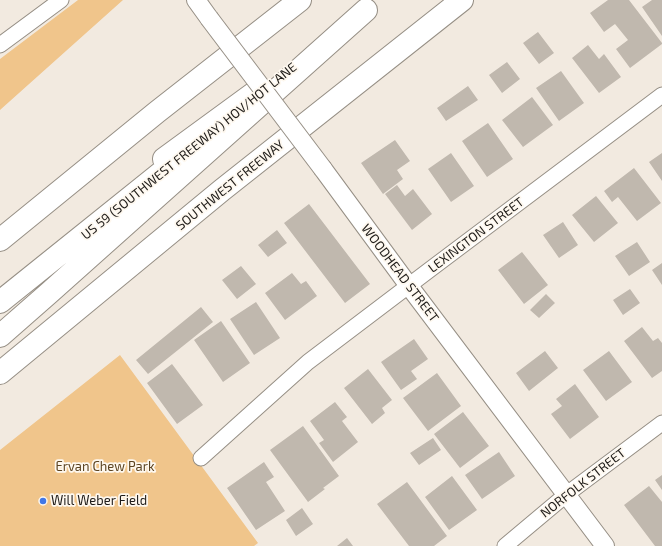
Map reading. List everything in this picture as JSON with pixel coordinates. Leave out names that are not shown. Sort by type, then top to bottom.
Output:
[{"type":"highway","points":[[0,240],[157,112],[300,0]]},
{"type":"highway","name":"SOUTHWEST FREEWAY","points":[[0,373],[232,182],[462,0]]},
{"type":"highway","points":[[0,285],[160,163],[372,5]]},
{"type":"highway","points":[[0,336],[372,5]]},
{"type":"highway","name":"US 59 (SOUTHWEST FREEWAY) HOV/HOT LANE","points":[[0,302],[372,5]]},
{"type":"street","points":[[0,45],[61,0]]},
{"type":"street","name":"WOODHEAD STREET","points":[[196,0],[605,546]]},
{"type":"street","name":"LEXINGTON STREET","points":[[201,458],[308,362],[662,95]]},
{"type":"street","name":"NORFOLK STREET","points":[[505,546],[567,494],[662,423]]},
{"type":"green space","points":[[78,0],[123,0],[0,110],[0,59]]},
{"type":"green space","name":"Ervan Chew Park","points":[[120,355],[258,543],[254,546],[0,546],[0,450]]},
{"type":"building","points":[[608,0],[629,0],[662,43],[630,68],[616,49],[628,40],[615,24],[604,32],[590,13]]},
{"type":"building","points":[[652,0],[662,0],[662,36],[642,7]]},
{"type":"building","points":[[538,32],[554,53],[539,64],[523,43]]},
{"type":"building","points":[[588,45],[599,59],[604,54],[621,77],[599,93],[572,58]]},
{"type":"building","points":[[507,62],[520,79],[502,93],[489,75]]},
{"type":"building","points":[[561,71],[584,103],[559,121],[536,88]]},
{"type":"building","points":[[468,86],[478,100],[446,121],[437,108]]},
{"type":"building","points":[[532,97],[553,125],[523,147],[502,120]]},
{"type":"building","points":[[488,123],[513,159],[487,177],[462,141]]},
{"type":"building","points":[[395,140],[410,161],[397,170],[403,179],[383,194],[361,163]]},
{"type":"building","points":[[451,153],[474,186],[451,202],[428,169]]},
{"type":"building","points":[[662,153],[662,181],[649,162]]},
{"type":"building","points":[[634,168],[661,203],[637,221],[618,197],[612,202],[604,191]]},
{"type":"building","points":[[397,185],[405,196],[413,189],[432,214],[412,230],[385,194]]},
{"type":"building","points":[[596,196],[618,223],[594,242],[572,215]]},
{"type":"building","points":[[309,204],[370,284],[345,303],[284,223]]},
{"type":"building","points":[[563,222],[578,245],[559,258],[543,235]]},
{"type":"building","points":[[277,230],[287,243],[268,257],[258,245]]},
{"type":"building","points":[[637,242],[650,262],[629,276],[615,256]]},
{"type":"building","points":[[522,252],[548,285],[524,304],[498,270]]},
{"type":"building","points":[[662,263],[662,285],[652,270]]},
{"type":"building","points":[[241,266],[256,284],[237,299],[222,280]]},
{"type":"building","points":[[292,273],[301,284],[306,281],[317,296],[285,320],[265,293]]},
{"type":"building","points":[[630,289],[640,303],[623,315],[613,300]]},
{"type":"building","points":[[546,294],[555,303],[539,318],[530,310]]},
{"type":"building","points":[[256,302],[280,338],[254,355],[230,319]]},
{"type":"building","points":[[201,307],[213,322],[148,374],[136,360]]},
{"type":"building","points":[[221,321],[250,363],[223,382],[194,340]]},
{"type":"building","points":[[642,327],[653,341],[658,338],[662,343],[662,371],[652,378],[624,341]]},
{"type":"building","points":[[414,339],[428,359],[411,371],[417,379],[401,390],[381,362]]},
{"type":"building","points":[[545,351],[558,368],[529,391],[516,373]]},
{"type":"building","points":[[609,351],[632,382],[606,401],[583,370]]},
{"type":"building","points":[[172,364],[203,405],[177,424],[147,383]]},
{"type":"building","points":[[368,369],[392,400],[382,408],[385,413],[372,424],[344,388]]},
{"type":"building","points":[[437,373],[461,406],[428,431],[403,398]]},
{"type":"building","points":[[575,384],[599,417],[570,439],[551,414],[562,406],[556,399]]},
{"type":"building","points":[[335,402],[347,417],[342,421],[358,442],[333,462],[319,443],[324,440],[310,421]]},
{"type":"building","points":[[463,412],[489,446],[460,468],[434,434]]},
{"type":"building","points":[[303,426],[339,476],[308,502],[270,450]]},
{"type":"building","points":[[433,438],[441,450],[419,465],[410,453]]},
{"type":"building","points":[[499,452],[515,476],[482,499],[465,475]]},
{"type":"building","points":[[264,462],[274,477],[266,482],[285,511],[256,530],[227,488]]},
{"type":"building","points":[[662,475],[662,490],[655,480]]},
{"type":"building","points":[[452,476],[477,510],[449,530],[425,497]]},
{"type":"building","points":[[407,482],[447,536],[434,546],[409,546],[377,504]]},
{"type":"building","points":[[649,486],[662,502],[662,546],[655,546],[624,505]]},
{"type":"building","points":[[302,508],[313,524],[296,536],[286,520]]},
{"type":"building","points":[[347,538],[353,546],[337,546]]},
{"type":"place","name":"Will Weber Field","points":[[43,501]]}]
